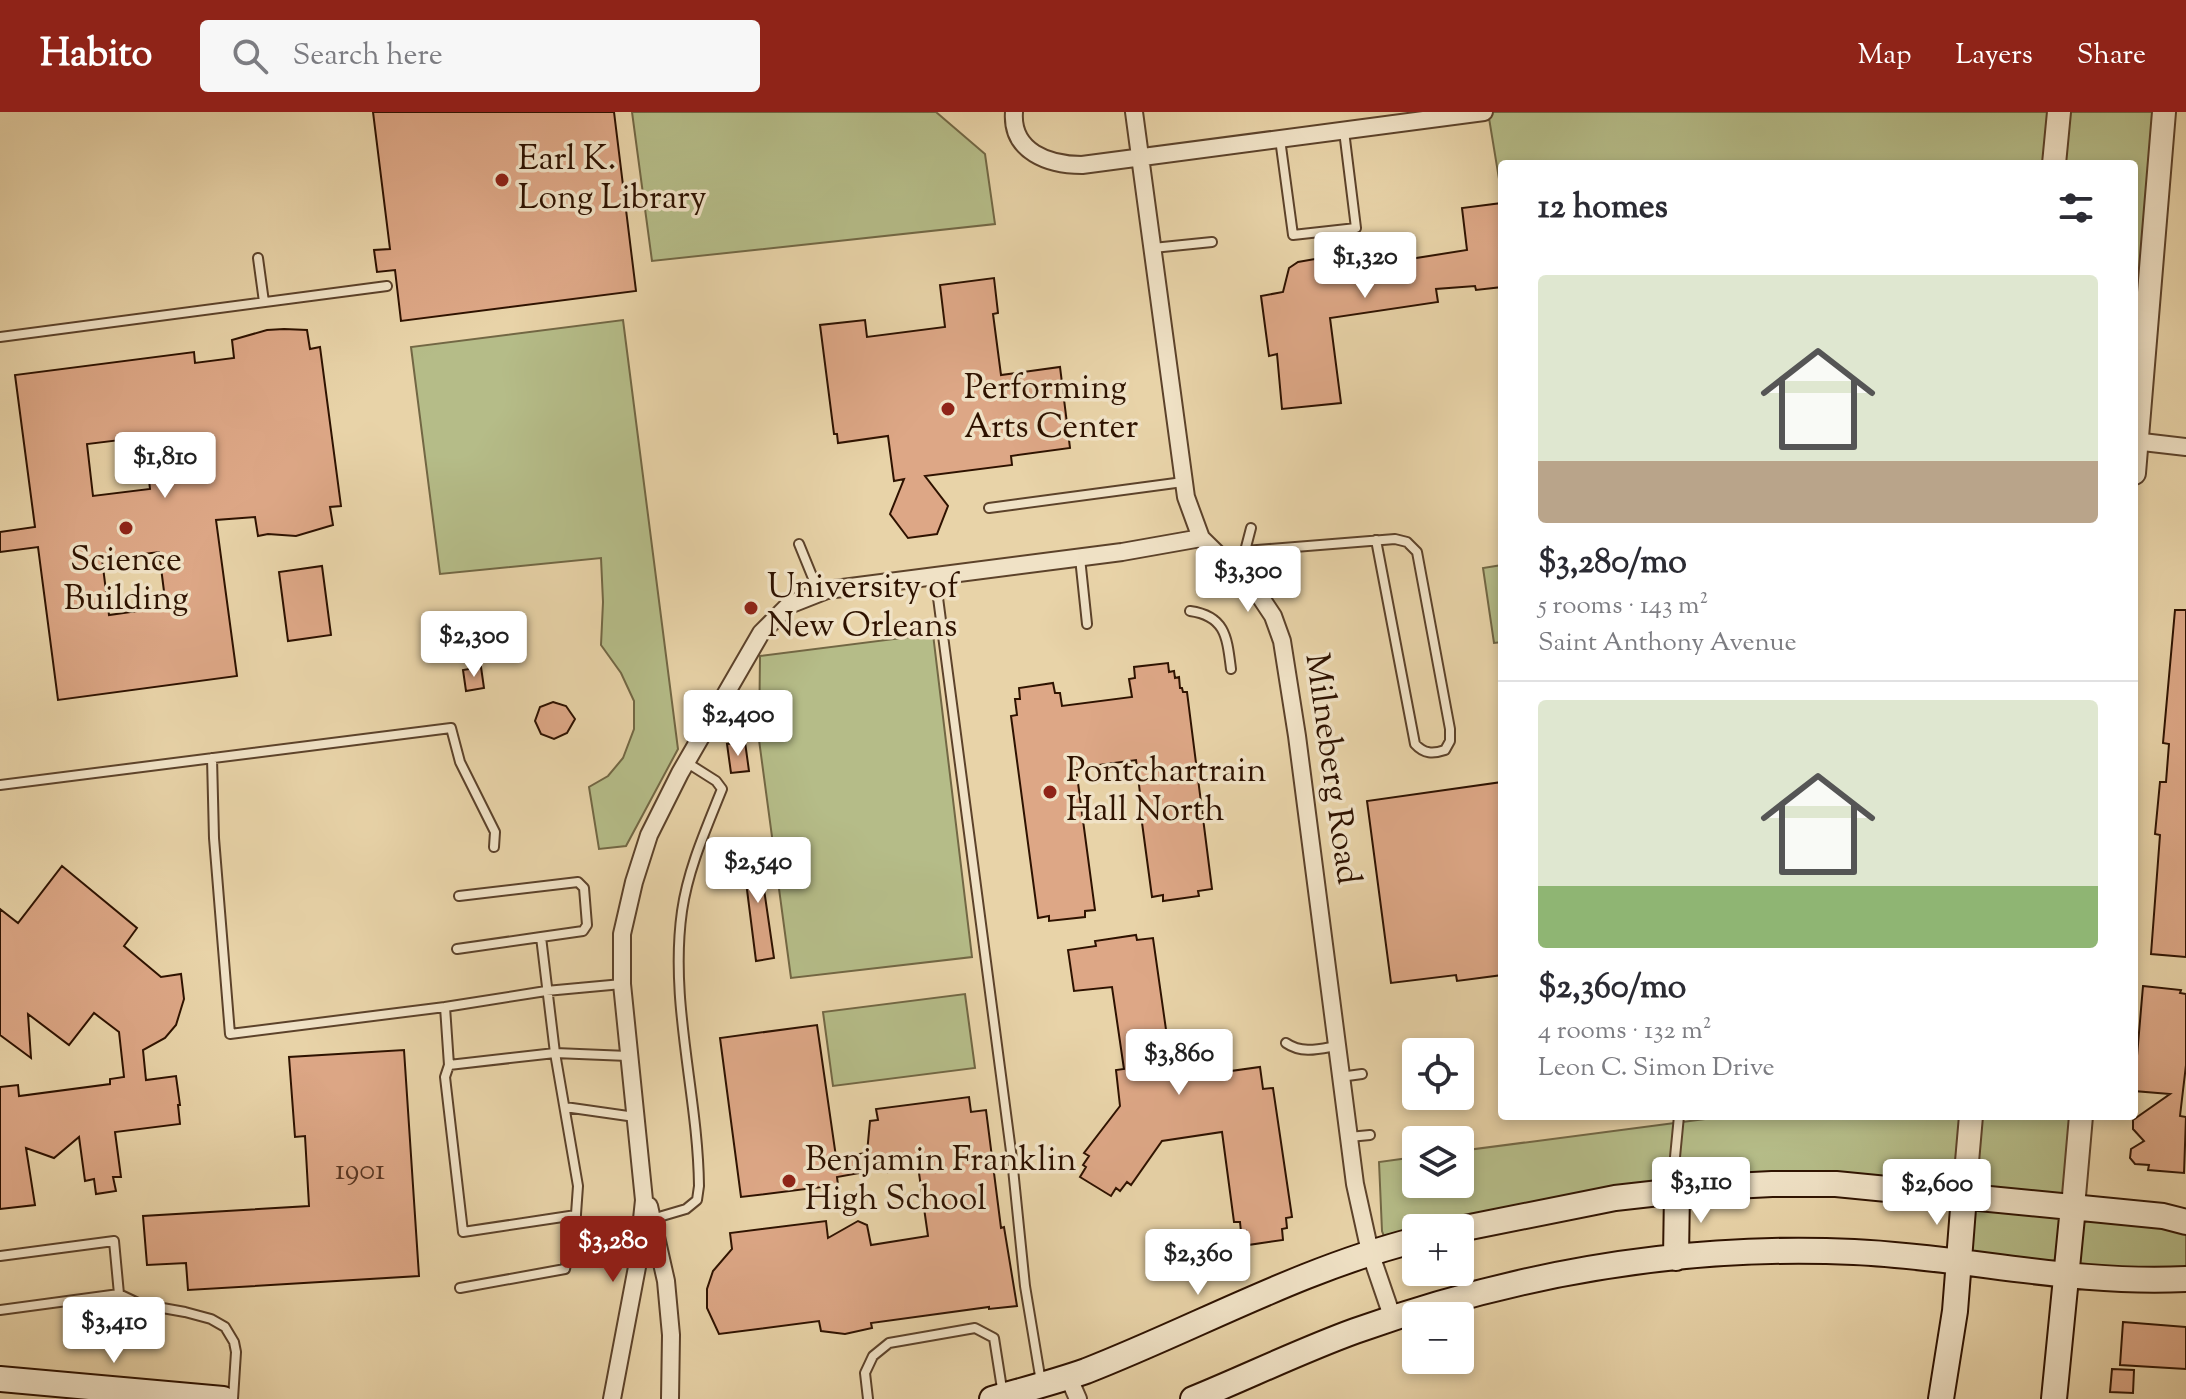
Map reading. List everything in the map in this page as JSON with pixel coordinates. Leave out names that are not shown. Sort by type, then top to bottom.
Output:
[{"type":"main road","points":[[1474,1226],[1615,1198],[1757,1185],[1836,1184],[2163,1216],[2186,1222]]},
{"type":"main road","points":[[1676,1258],[1677,1191]]},
{"type":"main road","points":[[1941,1399],[1955,1311],[1964,1196]]},
{"type":"main road","points":[[2054,1399],[2073,1207]]},
{"type":"main road","points":[[997,1397],[1068,1376],[1370,1252],[1402,1244]]},
{"type":"main road","points":[[1193,1399],[1354,1332],[1473,1293],[1538,1277],[1610,1265],[1780,1250],[1856,1252],[2066,1276],[2124,1280],[2186,1279]]},
{"type":"main road","points":[[0,1379],[116,1394],[223,1399]]},
{"type":"street","points":[[1014,112],[1016,132],[1031,152],[1040,158],[1066,165],[1484,112]]},
{"type":"street","name":"Milneberg Road","points":[[1134,112],[1184,482],[1192,515],[1201,538],[1266,605],[1282,641],[1355,1184],[1370,1252],[1393,1319]]},
{"type":"street","points":[[2054,160],[2059,112]]},
{"type":"street","points":[[2138,408],[2164,112]]},
{"type":"street","points":[[2138,442],[2186,447]]},
{"type":"street","points":[[612,1399],[637,1267],[644,1200],[622,984],[622,934],[649,835],[686,762],[761,633],[789,605],[819,593],[935,574],[968,577],[1201,538]]},
{"type":"street","points":[[1964,1196],[1971,1120]]},
{"type":"street","points":[[2073,1207],[2081,1120]]},
{"type":"street","points":[[642,1169],[666,1281],[671,1335],[670,1399]]},
{"type":"street","points":[[1068,1376],[1078,1399]]},
{"type":"lane","points":[[1280,138],[1293,235],[1356,228],[1343,129]]},
{"type":"lane","points":[[1152,248],[1212,242]]},
{"type":"lane","points":[[258,258],[264,302]]},
{"type":"lane","points":[[0,337],[387,286]]},
{"type":"lane","points":[[989,508],[1184,482]]},
{"type":"lane","points":[[1230,568],[1245,551],[1251,528]]},
{"type":"lane","points":[[1245,551],[1376,540],[1395,539],[1407,542],[1417,552],[1450,729],[1450,741],[1445,750],[1435,754],[1422,752],[1415,744],[1376,540]]},
{"type":"lane","points":[[799,544],[819,593]]},
{"type":"lane","points":[[1080,557],[1087,624]]},
{"type":"lane","points":[[935,574],[1012,1159],[1025,1286],[1041,1384]]},
{"type":"lane","points":[[1190,611],[1211,617],[1222,628],[1228,642],[1231,669]]},
{"type":"lane","points":[[0,785],[451,728],[460,762],[495,832],[494,847]]},
{"type":"lane","points":[[212,758],[214,838],[230,1034],[546,991],[622,984]]},
{"type":"lane","points":[[651,1219],[686,1209],[697,1200],[699,1186],[684,1043],[678,967],[679,936],[687,884],[722,789],[716,781],[686,762]]},
{"type":"lane","points":[[457,949],[583,931],[587,925],[584,888],[578,882],[459,896]]},
{"type":"lane","points":[[460,1288],[565,1269],[576,1215],[578,1186],[555,1053],[541,937]]},
{"type":"lane","points":[[445,1007],[449,1065],[445,1077],[463,1232],[576,1215]]},
{"type":"lane","points":[[1286,1043],[1294,1048],[1311,1050],[1336,1046]]},
{"type":"lane","points":[[449,1065],[555,1053],[628,1056]]},
{"type":"lane","points":[[1340,1077],[1362,1074]]},
{"type":"lane","points":[[565,1107],[636,1117]]},
{"type":"lane","points":[[1677,1191],[1675,1157],[1679,1120]]},
{"type":"lane","points":[[1348,1137],[1370,1135]]},
{"type":"lane","points":[[0,1256],[114,1241],[119,1294]]},
{"type":"lane","points":[[0,1310],[119,1294],[140,1304],[211,1319],[225,1327],[234,1342],[233,1399]]},
{"type":"lane","points":[[868,1399],[865,1373],[873,1356],[889,1343],[975,1328],[994,1338],[997,1397]]},
{"type":"green space","points":[[632,112],[936,112],[985,154],[995,224],[652,261]]},
{"type":"green space","points":[[1488,112],[2164,112],[2138,425],[2138,160],[1498,160],[1498,173]]},
{"type":"green space","points":[[623,320],[678,749],[626,846],[599,849],[589,787],[608,776],[623,758],[634,729],[634,701],[621,673],[601,645],[601,558],[440,574],[411,347]]},
{"type":"green space","points":[[1498,566],[1498,642],[1494,643],[1483,568]]},
{"type":"green space","points":[[933,634],[972,957],[791,978],[759,740],[760,656]]},
{"type":"green space","points":[[965,994],[975,1068],[833,1086],[823,1012]]},
{"type":"green space","points":[[1697,1120],[2081,1120],[2073,1207],[2186,1222],[2186,1279],[1958,1262],[1964,1196],[1836,1184],[1474,1226],[1474,1214],[1402,1214],[1402,1244],[1388,1247],[1382,1231],[1379,1162],[1402,1159],[1402,1198],[1474,1198],[1474,1149]]},
{"type":"building","name":"Earl K. Long Library","points":[[373,112],[614,112],[636,291],[401,321],[395,270],[377,272],[374,250],[390,249]]},
{"type":"building","points":[[1498,204],[1498,287],[1436,289],[1438,302],[1330,318],[1341,403],[1282,409],[1277,354],[1269,356],[1261,296],[1283,292],[1289,268],[1298,262],[1321,258],[1320,253],[1375,245],[1378,264],[1467,250],[1462,208]]},
{"type":"building","name":"Performing Arts Center","points":[[994,278],[998,313],[993,314],[1001,375],[1060,367],[1070,448],[1011,456],[1012,465],[925,476],[948,506],[937,534],[908,538],[890,514],[904,479],[894,481],[888,436],[838,443],[837,434],[834,434],[820,325],[865,320],[867,337],[945,327],[940,285]]},
{"type":"building","name":"Science Building","points":[[267,330],[307,330],[310,349],[320,347],[341,506],[330,507],[333,525],[296,536],[258,536],[255,517],[216,520],[237,676],[58,700],[38,547],[0,552],[0,532],[35,527],[15,375],[194,352],[195,363],[234,358],[232,340]],"holes":[[[144,437],[150,489],[93,496],[87,444]],[[159,552],[166,607],[109,615],[102,559]]]},
{"type":"building","points":[[322,566],[331,635],[288,641],[279,572]]},
{"type":"building","points":[[2175,610],[2186,610],[2186,957],[2151,954],[2160,835],[2155,834],[2160,782],[2166,782],[2169,744],[2163,743]]},
{"type":"building","name":"Pontchartrain Hall North","points":[[1168,663],[1169,672],[1174,671],[1175,678],[1179,677],[1180,688],[1187,692],[1212,889],[1198,891],[1199,896],[1163,901],[1163,895],[1152,897],[1136,760],[1076,768],[1095,910],[1085,911],[1085,917],[1049,921],[1049,916],[1038,918],[1011,716],[1017,715],[1015,699],[1020,699],[1019,688],[1053,683],[1055,693],[1060,693],[1062,706],[1132,697],[1129,679],[1135,678],[1134,667]]},
{"type":"building","points":[[481,667],[484,688],[466,691],[463,670]]},
{"type":"building","points":[[553,702],[566,706],[575,719],[567,733],[554,739],[541,734],[535,721],[540,707]]},
{"type":"building","points":[[745,742],[749,771],[731,773],[727,744]]},
{"type":"building","points":[[1498,783],[1498,976],[1457,981],[1456,975],[1391,983],[1367,801]]},
{"type":"building","points":[[758,848],[774,958],[756,961],[742,850]]},
{"type":"building","points":[[62,866],[137,928],[124,946],[161,977],[181,974],[184,999],[176,1025],[165,1038],[143,1050],[146,1080],[176,1076],[180,1124],[115,1132],[121,1177],[113,1177],[116,1191],[96,1194],[94,1179],[85,1181],[79,1137],[54,1158],[26,1148],[35,1205],[0,1209],[0,1087],[18,1085],[19,1096],[110,1084],[110,1079],[124,1077],[119,1032],[94,1013],[69,1045],[28,1014],[31,1058],[0,1035],[0,909],[18,923]]},
{"type":"building","points":[[1136,935],[1137,940],[1153,938],[1173,1079],[1260,1067],[1263,1089],[1273,1088],[1292,1217],[1286,1218],[1287,1228],[1282,1229],[1283,1240],[1248,1245],[1246,1231],[1241,1232],[1240,1222],[1234,1222],[1222,1132],[1162,1141],[1131,1185],[1127,1182],[1120,1191],[1116,1188],[1111,1196],[1080,1177],[1089,1156],[1084,1153],[1120,1106],[1116,1070],[1124,1069],[1112,987],[1074,991],[1068,950],[1096,946],[1095,941]]},
{"type":"building","points":[[2143,986],[2181,990],[2180,993],[2186,994],[2186,1065],[2180,1116],[2186,1117],[2184,1173],[2148,1170],[2149,1165],[2135,1164],[2130,1158],[2131,1149],[2144,1141],[2133,1129],[2133,1120],[2138,1120],[2138,1116],[2170,1094],[2138,1091]]},
{"type":"building","name":"Benjamin Franklin High School","points":[[817,1025],[836,1157],[867,1153],[870,1121],[878,1120],[876,1109],[969,1097],[971,1112],[986,1110],[1001,1228],[1004,1227],[1017,1306],[871,1323],[872,1328],[845,1334],[821,1331],[819,1321],[719,1334],[707,1308],[707,1289],[713,1271],[732,1249],[730,1233],[826,1221],[828,1238],[858,1221],[867,1225],[871,1245],[928,1236],[918,1166],[837,1177],[838,1185],[741,1197],[720,1038]]},
{"type":"building","points":[[404,1050],[419,1276],[188,1290],[186,1263],[147,1265],[143,1216],[309,1206],[305,1136],[295,1137],[289,1057]]},
{"type":"building","points":[[2123,1322],[2186,1327],[2186,1369],[2120,1365]]},
{"type":"building","points":[[2112,1369],[2134,1370],[2133,1393],[2110,1392]]},
{"type":"place","name":"Earl K. Long Library","points":[[502,180]]},
{"type":"place","name":"Performing Arts Center","points":[[948,409]]},
{"type":"place","name":"Science Building","points":[[126,528]]},
{"type":"place","name":"University of New Orleans","points":[[751,608]]},
{"type":"place","name":"Pontchartrain Hall North","points":[[1050,792]]},
{"type":"place","name":"Benjamin Franklin High School","points":[[789,1181]]}]
